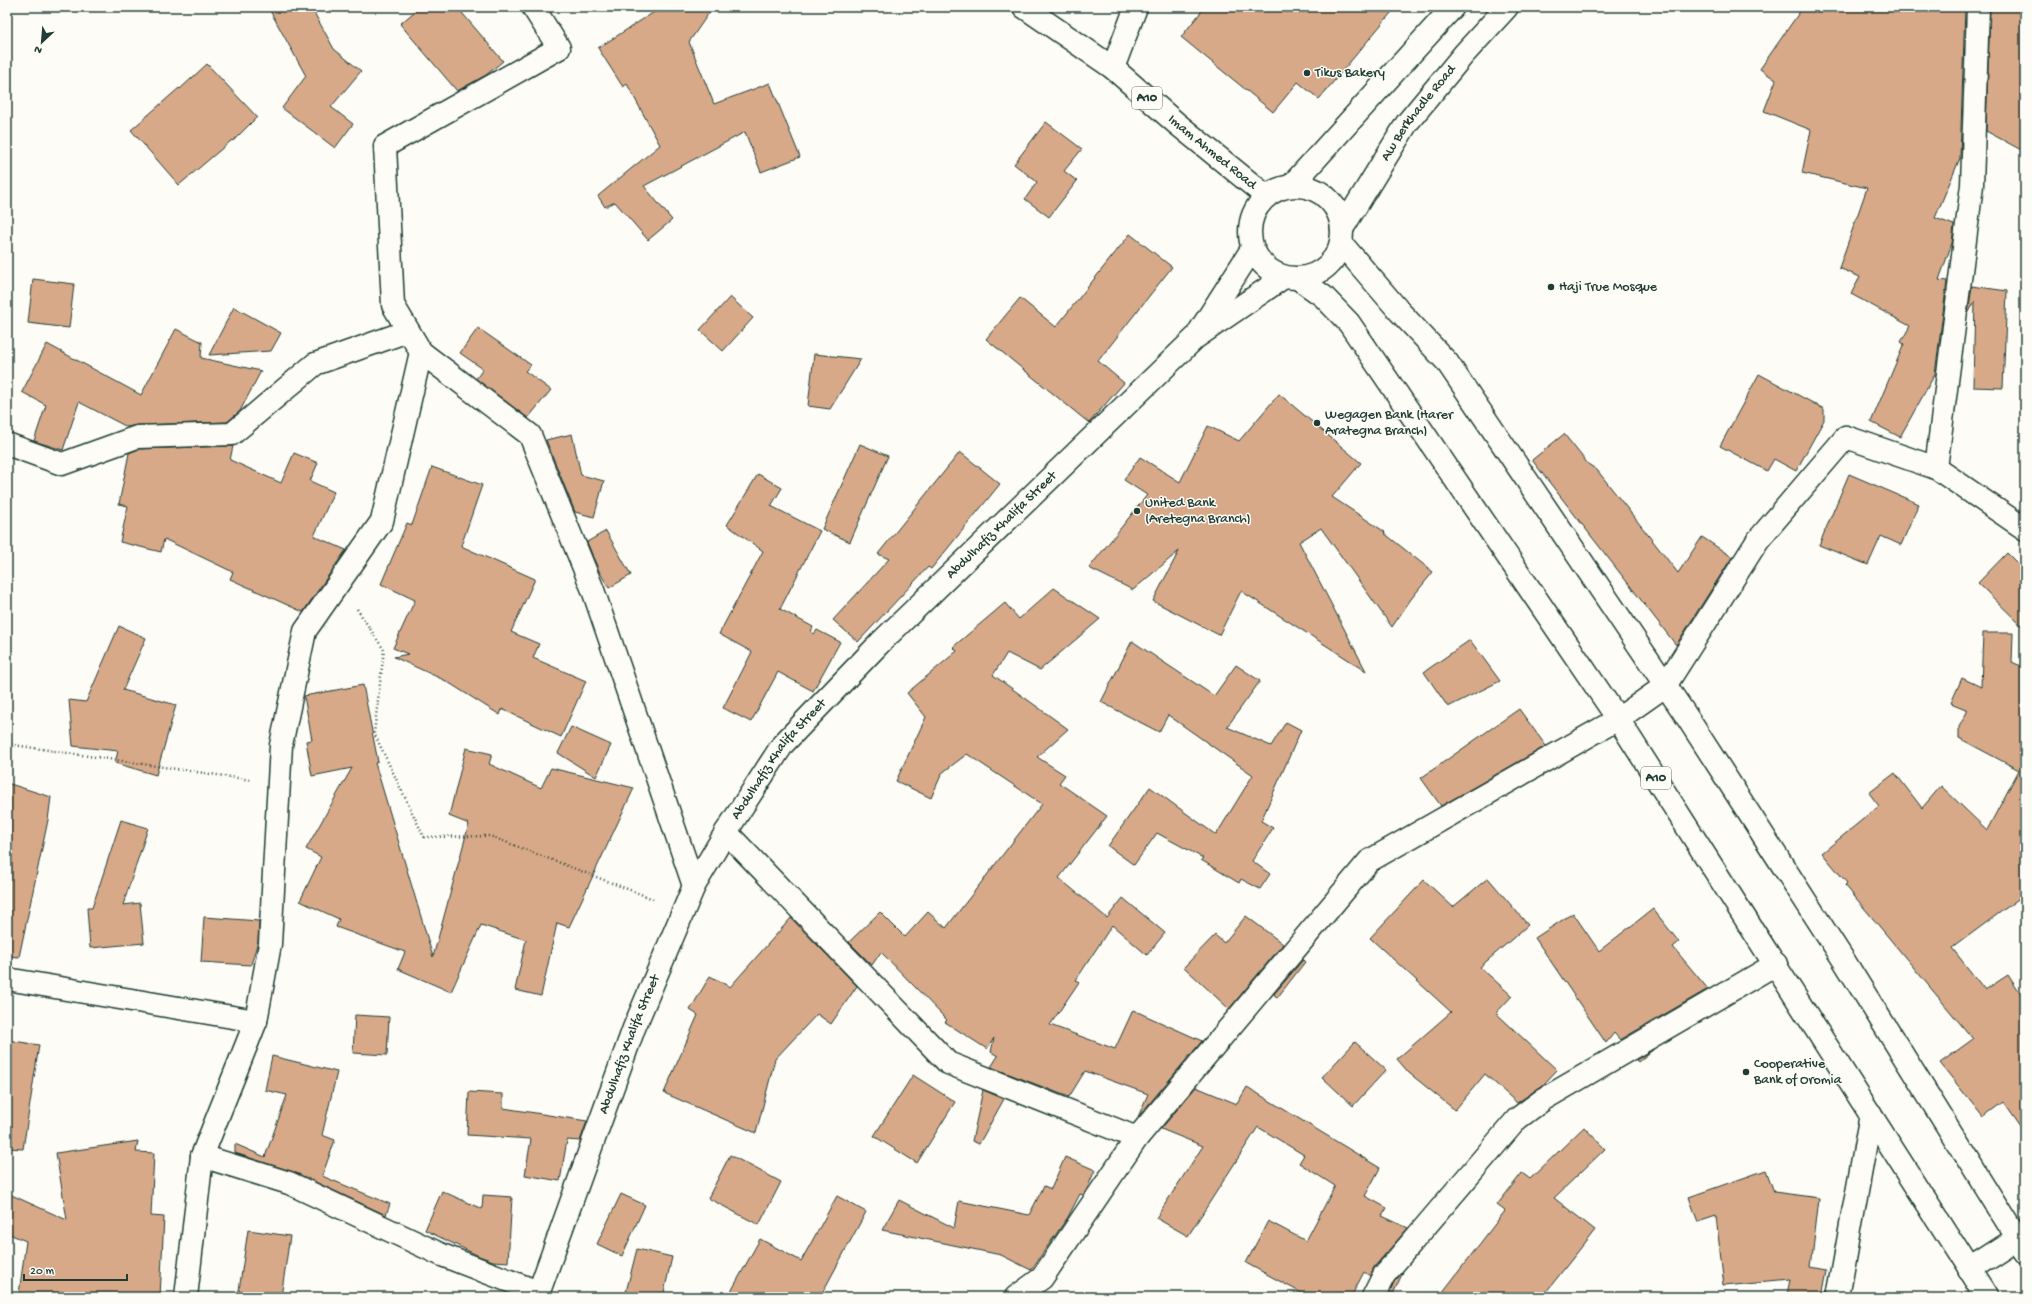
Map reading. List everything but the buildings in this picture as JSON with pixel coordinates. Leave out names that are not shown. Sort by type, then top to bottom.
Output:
[{"type":"main road","points":[[533,7],[559,48],[385,146],[393,305],[421,352],[530,435],[593,590],[694,886]]},
{"type":"main road","name":"Imam Ahmed Road","points":[[1024,7],[1113,68],[1176,123],[1266,196]]},
{"type":"main road","points":[[1113,68],[1136,7]]},
{"type":"main road","points":[[1292,185],[1453,7]]},
{"type":"main road","name":"Aw Berkhadle Road","points":[[1342,236],[1407,123],[1464,54],[1507,7]]},
{"type":"main road","points":[[1936,468],[1972,185],[1978,7]]},
{"type":"main road","points":[[1195,338],[1291,278],[1313,275],[1326,268],[1335,257],[1342,236],[1339,215],[1331,202],[1320,193],[1307,187],[1292,185],[1278,188],[1266,196],[1256,207],[1250,221],[1249,235],[1252,249],[1260,262],[1271,271],[1291,278]]},
{"type":"main road","points":[[1342,236],[1400,312],[1447,362],[1694,727],[2022,1241],[1969,1270]]},
{"type":"main road","points":[[1195,338],[1252,249]]},
{"type":"main road","name":"A10","points":[[1291,278],[1323,296],[1349,323],[1618,718],[1776,964],[1969,1270],[1988,1297]]},
{"type":"main road","points":[[7,444],[62,464],[137,437],[232,434],[315,364],[408,331]]},
{"type":"main road","name":"Abdulhafiz Khalifa Street","points":[[538,1295],[634,1028],[694,886],[726,832],[783,744],[880,643],[1195,338]]},
{"type":"main road","points":[[186,1297],[202,1156],[256,1021],[270,944],[281,744],[305,631],[382,521],[421,352]]},
{"type":"main road","points":[[1016,1297],[1042,1278],[1137,1138],[1369,861],[1618,718],[1665,686],[1758,540],[1846,437],[1936,468],[2025,529]]},
{"type":"main road","points":[[726,832],[948,1063],[1137,1138]]},
{"type":"main road","points":[[1373,1297],[1384,1275],[1517,1119],[1544,1099],[1776,964]]},
{"type":"main road","points":[[7,980],[256,1021]]},
{"type":"main road","points":[[1838,1297],[1871,1114]]},
{"type":"main road","points":[[202,1156],[289,1183],[442,1255],[538,1295]]},
{"type":"path","points":[[339,582],[384,650],[374,733],[424,837],[490,836],[683,911]]},
{"type":"path","points":[[7,744],[279,784]]},
{"type":"place","name":"Tikus Bakery","points":[[1307,73]]},
{"type":"place","name":"Haji True Mosque","points":[[1551,287]]},
{"type":"place","name":"Wegagen Bank (Harer Arategna Branch)","points":[[1317,423]]},
{"type":"place","name":"United Bank (Aretegna Branch)","points":[[1137,511]]},
{"type":"place","name":"Cooperative Bank of Oromia","points":[[1746,1072]]}]
